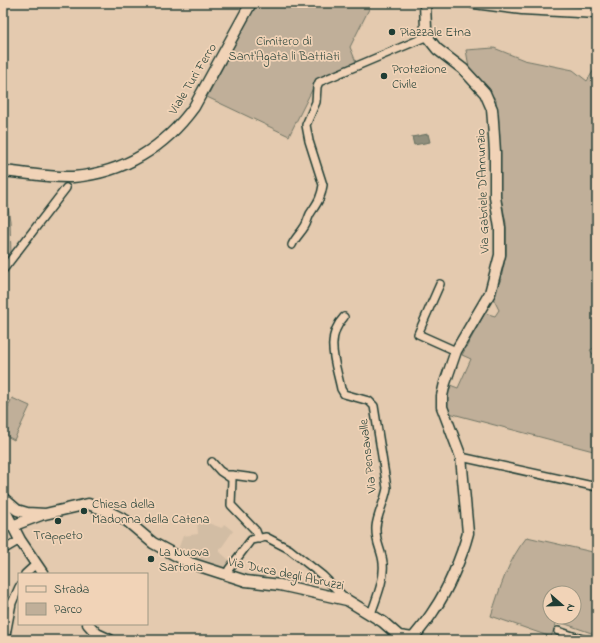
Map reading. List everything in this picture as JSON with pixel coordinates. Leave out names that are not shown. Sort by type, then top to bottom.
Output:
[{"type":"main road","name":"Viale Turi Ferro","points":[[3,171],[55,177],[73,177],[96,174],[141,157],[183,123],[194,107],[251,3]]},
{"type":"main road","name":"Via Gabriele D'Annunzio","points":[[411,639],[434,611],[442,598],[465,544],[468,526],[460,457],[442,407],[442,396],[456,351],[490,293],[500,255],[500,228],[495,197],[495,152],[492,109],[485,93],[463,69],[437,50],[428,36],[425,24],[426,3]]},
{"type":"main road","points":[[474,3],[522,9],[597,13]]},
{"type":"main road","name":"Via Duca degli Abruzzi","points":[[3,498],[17,510],[27,513],[45,514],[88,504],[105,510],[127,521],[153,543],[190,563],[246,581],[280,585],[347,600],[388,626],[398,638]]},
{"type":"main road","points":[[3,507],[20,540],[42,573]]},
{"type":"main road","points":[[12,526],[45,514]]},
{"type":"main road","points":[[89,625],[107,640]]},
{"type":"main road","points":[[398,638],[411,639]]},
{"type":"street","points":[[292,245],[306,226],[310,215],[321,197],[323,185],[308,141],[306,125],[316,102],[317,87],[321,80],[428,36]]},
{"type":"street","points":[[3,270],[66,188]]},
{"type":"street","points":[[440,284],[418,334],[456,351]]},
{"type":"street","name":"Via Pensavalle","points":[[344,316],[340,321],[332,340],[341,389],[344,394],[369,401],[374,406],[387,488],[385,499],[376,525],[376,540],[384,563],[380,587],[371,614]]},
{"type":"street","points":[[460,457],[597,487]]},
{"type":"street","points":[[212,462],[232,479],[231,505],[256,531],[259,539]]},
{"type":"street","points":[[228,475],[254,478]]},
{"type":"street","points":[[226,575],[250,540],[266,537],[289,549],[323,576],[347,600]]},
{"type":"street","points":[[3,550],[20,540]]},
{"type":"street","points":[[26,573],[36,564]]},
{"type":"street","points":[[5,640],[12,603],[18,589]]},
{"type":"street","points":[[558,631],[585,640]]},
{"type":"shaded area","points":[[428,134],[430,142],[414,145],[412,137]]},
{"type":"shaded area","points":[[197,519],[222,528],[224,524],[233,531],[219,551],[230,561],[225,570],[189,558],[177,552],[183,536],[198,534]]},
{"type":"green space","name":"Cimitero di Sant'Agata li Battiati","points":[[257,3],[364,3],[370,7],[350,47],[356,62],[318,78],[289,136],[207,97]]},
{"type":"green space","points":[[494,48],[524,60],[573,70],[587,81],[597,65],[597,347],[590,350],[597,360],[597,417],[595,431],[597,432],[597,452],[449,413],[447,402],[448,389],[450,385],[458,388],[471,359],[462,355],[485,313],[495,316],[499,310],[493,298],[501,279],[506,254],[506,223],[500,194],[496,100],[469,67],[466,50]]},
{"type":"green space","points":[[3,177],[6,177],[5,188],[10,221],[11,255],[6,254],[3,264]]},
{"type":"green space","points":[[12,398],[30,406],[14,440],[3,434],[3,418]]},
{"type":"green space","points":[[527,537],[597,553],[597,635],[568,625],[582,625],[582,585],[542,585],[542,625],[556,625],[551,637],[491,616],[505,575],[515,555]]},
{"type":"place","name":"Piazzale Etna","points":[[392,32]]},
{"type":"place","name":"Protezione Civile","points":[[384,76]]},
{"type":"place","name":"Chiesa della Madonna della Catena","points":[[84,511]]},
{"type":"place","name":"Trappeto","points":[[58,521]]},
{"type":"place","name":"La Nuova Sartoria","points":[[151,559]]}]
